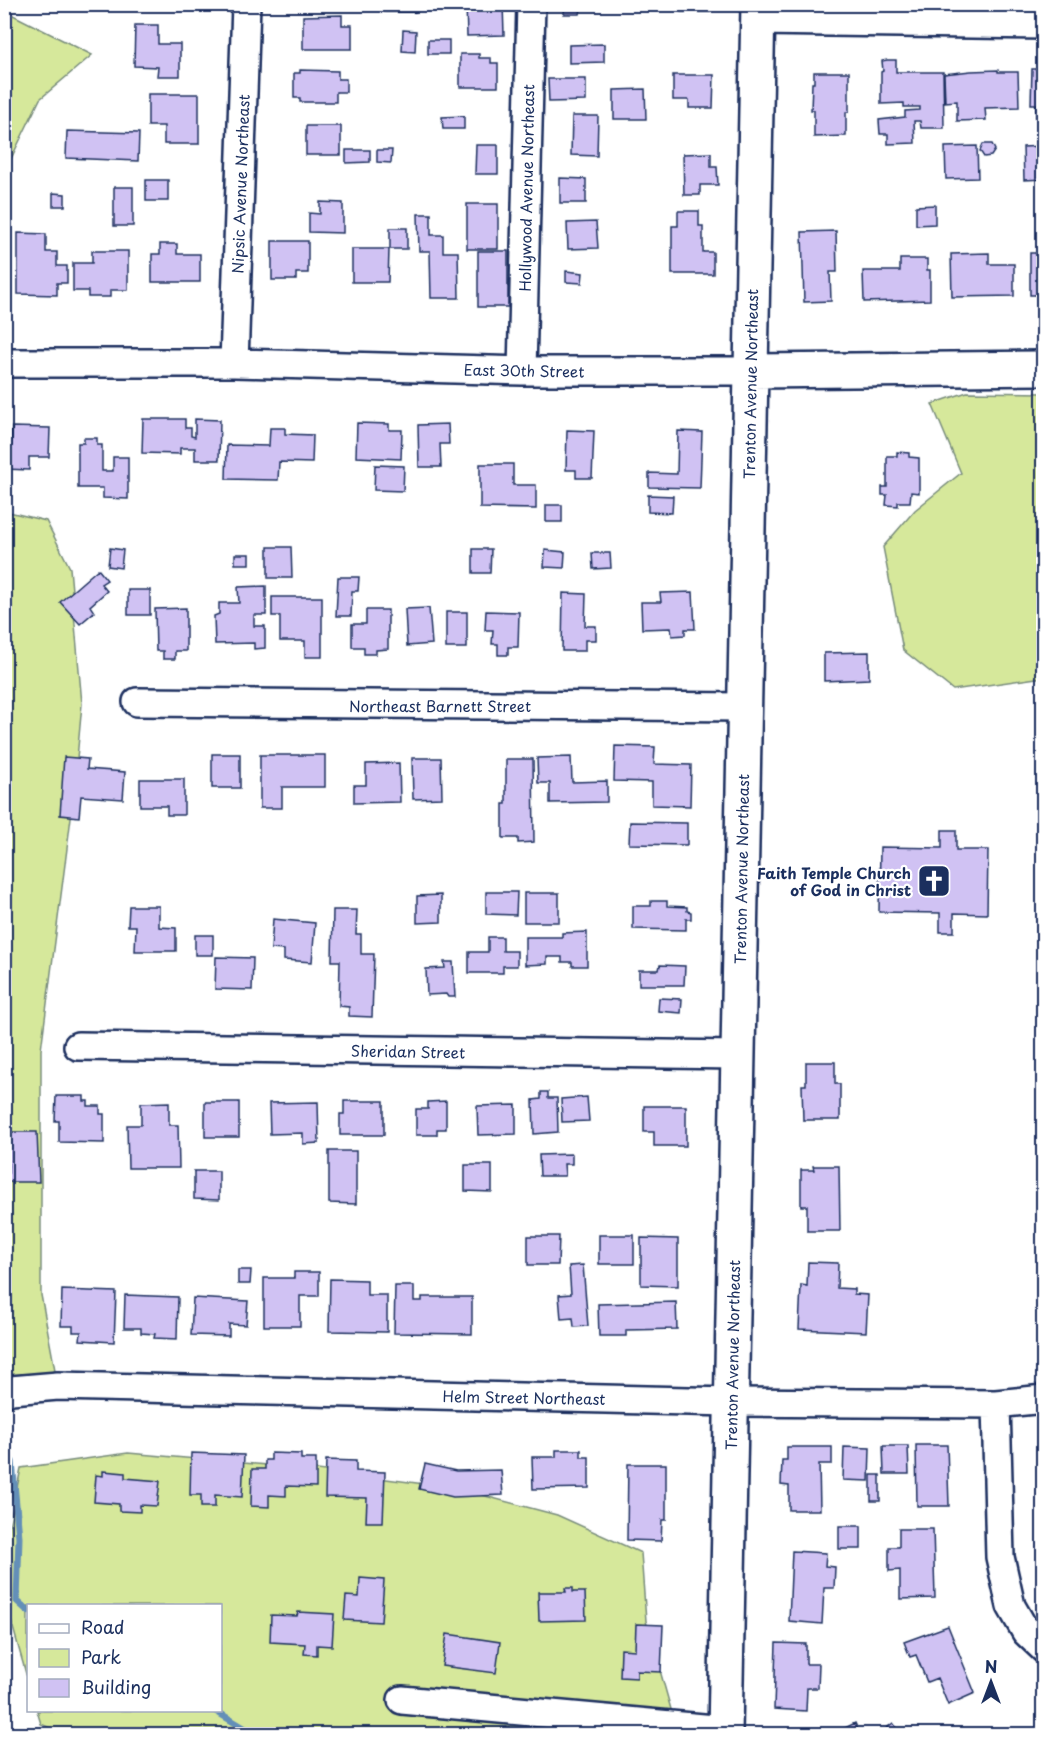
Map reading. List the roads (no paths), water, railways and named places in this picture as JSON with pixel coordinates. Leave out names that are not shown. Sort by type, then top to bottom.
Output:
[{"type":"main road","name":"Trenton Avenue Northeast","points":[[725,1732],[758,13]]},
{"type":"main road","name":"East 30th Street","points":[[750,371],[1044,368]]},
{"type":"street","name":"Nipsic Avenue Northeast","points":[[234,363],[246,4]]},
{"type":"street","name":"Hollywood Avenue Northeast","points":[[522,371],[531,4]]},
{"type":"street","points":[[758,13],[1044,25]]},
{"type":"street","name":"East 30th Street","points":[[4,363],[234,363],[522,371],[750,371]]},
{"type":"street","name":"Northeast Barnett Street","points":[[137,702],[744,707]]},
{"type":"street","name":"Sheridan Street","points":[[78,1046],[737,1055]]},
{"type":"street","name":"Helm Street Northeast","points":[[4,1393],[11,1390],[58,1386],[731,1402],[996,1404],[1044,1399]]},
{"type":"street","points":[[996,1404],[1000,1557],[1011,1605],[1026,1632],[1044,1649]]},
{"type":"street","points":[[402,1700],[725,1732]]},
{"type":"waterway","points":[[12,1462],[19,1537],[17,1601],[27,1610]]},
{"type":"waterway","points":[[217,1712],[254,1734]]},
{"type":"place","name":"Faith Temple Church of God in Christ","points":[[934,881]]}]
